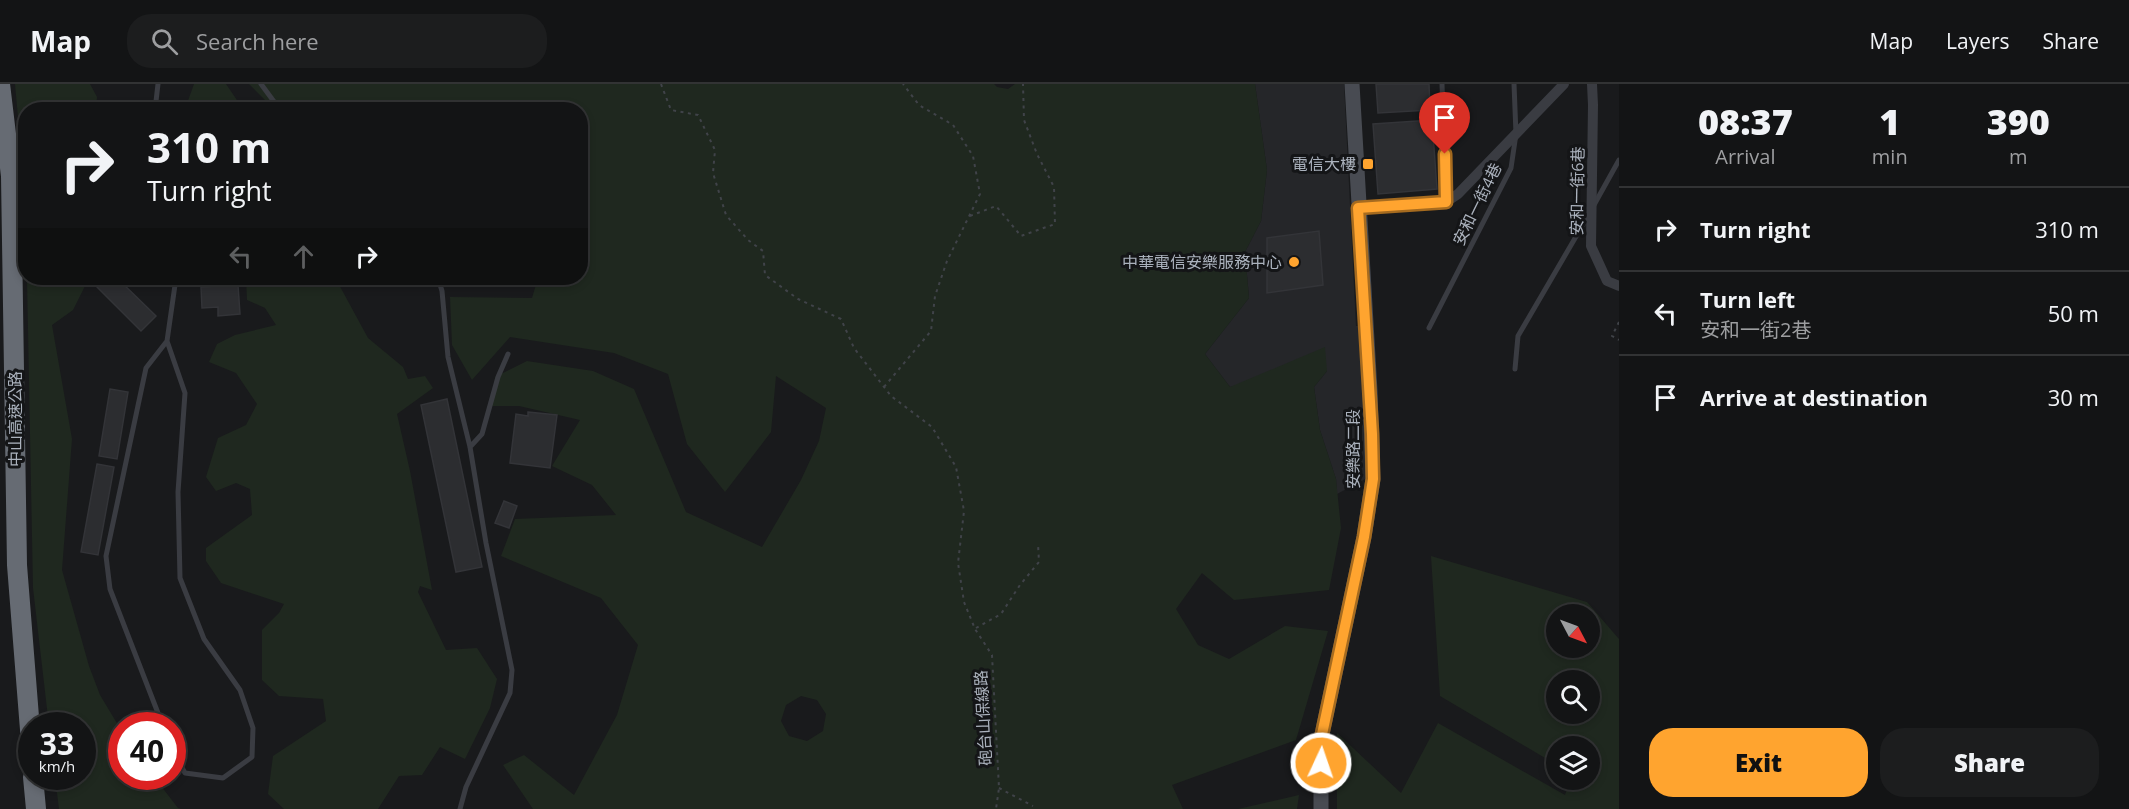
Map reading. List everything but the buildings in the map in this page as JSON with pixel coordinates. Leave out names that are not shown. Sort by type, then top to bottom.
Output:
[{"type":"highway","name":"中山高速公路","points":[[0,84],[11,176],[8,367],[16,565],[28,712]]},
{"type":"highway","points":[[34,790],[36,809]]},
{"type":"street","name":"安樂路二段","points":[[1321,809],[1321,739],[1364,537],[1373,479],[1352,84]]},
{"type":"street","points":[[1358,208],[1446,202],[1458,194],[1564,84]]},
{"type":"street","name":"安和一街6巷","points":[[1592,84],[1591,246],[1607,281],[1619,286]]},
{"type":"lane","points":[[156,102],[158,84]]},
{"type":"lane","points":[[261,84],[274,102]]},
{"type":"lane","points":[[1442,84],[1446,202]]},
{"type":"lane","name":"安和一街4巷","points":[[1429,328],[1511,168],[1516,134],[1514,84]]},
{"type":"lane","points":[[1515,369],[1518,336],[1619,160]]},
{"type":"lane","points":[[175,285],[167,340],[185,393],[178,492],[180,578],[204,639],[240,690],[253,729],[252,758],[223,778],[186,773]]},
{"type":"lane","points":[[440,285],[448,357],[470,447],[486,543],[512,670],[510,693],[466,787],[460,809]]},
{"type":"lane","points":[[158,712],[110,589],[106,556],[146,368],[167,340]]},
{"type":"lane","points":[[470,447],[482,434],[498,377],[508,354]]},
{"type":"path","name":"砲台山保線路","points":[[661,84],[670,110],[698,115],[715,150],[713,173],[726,215],[748,240],[763,251],[765,275],[798,299],[841,319],[854,348],[884,387],[891,396],[932,427],[956,467],[964,511],[958,563],[964,602],[975,629],[992,655],[999,788],[996,809]]},
{"type":"path","points":[[884,387],[931,331],[935,296],[947,261],[980,194],[973,156],[953,125],[919,105],[903,84]]},
{"type":"path","points":[[970,216],[996,206],[1021,236],[1055,224],[1054,187],[1037,154],[1024,120],[1023,84]]},
{"type":"path","points":[[1619,322],[1611,336],[1619,340]]},
{"type":"path","points":[[975,629],[1001,614],[1039,562],[1038,544]]},
{"type":"path","points":[[999,788],[1033,806]]},
{"type":"shaded area","points":[[15,84],[90,84],[97,97],[97,102],[18,102],[18,117]]},
{"type":"shaded area","points":[[194,84],[226,84],[238,102],[188,102]]},
{"type":"shaded area","points":[[249,84],[994,84],[997,87],[1008,89],[1015,84],[1255,84],[1267,170],[1261,221],[1245,252],[1249,298],[1205,354],[1230,387],[1325,347],[1327,371],[1314,387],[1320,430],[1336,479],[1341,528],[1329,590],[1234,600],[1202,573],[1176,609],[1198,645],[1229,659],[1285,626],[1328,631],[1296,740],[1172,785],[1183,809],[533,809],[503,765],[524,755],[574,795],[617,715],[638,645],[601,598],[501,556],[515,519],[616,515],[592,485],[552,466],[580,420],[519,406],[492,406],[495,377],[527,361],[593,371],[634,389],[686,512],[762,547],[801,480],[819,441],[826,408],[776,376],[771,432],[725,492],[687,444],[668,374],[614,353],[510,337],[472,380],[452,345],[450,297],[532,298],[536,285],[588,285],[588,102],[267,102]],"holes":[[[801,696],[817,700],[826,714],[823,731],[807,741],[789,736],[781,721],[786,705]]]},
{"type":"shaded area","points":[[1255,84],[1344,84],[1356,326],[1365,325],[1371,476],[1337,494],[1336,479],[1320,430],[1314,387],[1327,371],[1230,387],[1205,354],[1249,298],[1245,252],[1261,221],[1267,170]]},
{"type":"shaded area","points":[[27,285],[86,285],[73,310],[52,325],[72,439],[62,570],[89,666],[100,695],[110,712],[108,712],[108,790],[164,790],[181,809],[59,809],[57,790],[96,790],[96,712],[47,712],[33,588]]},
{"type":"shaded area","points":[[246,285],[339,285],[368,338],[403,367],[408,379],[425,376],[433,388],[397,414],[432,590],[420,586],[418,592],[446,650],[477,648],[497,679],[490,708],[465,759],[440,747],[422,775],[399,776],[378,809],[284,809],[268,794],[273,756],[326,721],[323,699],[279,696],[262,680],[262,630],[279,613],[284,604],[221,583],[206,561],[206,548],[252,515],[250,489],[236,483],[216,491],[206,477],[218,438],[246,425],[257,404],[236,373],[209,362],[217,344],[235,335],[276,325],[265,308],[247,300]]},
{"type":"shaded area","points":[[1431,556],[1587,602],[1589,604],[1546,604],[1546,658],[1600,658],[1600,617],[1619,639],[1619,809],[1337,809],[1337,733],[1401,793],[1438,723],[1546,784],[1546,790],[1556,790],[1565,795],[1567,790],[1600,790],[1600,736],[1546,736],[1546,759],[1440,696]]},
{"type":"shaded area","points":[[1299,795],[1297,809],[1238,809]]},
{"type":"place","name":"電信大樓","points":[[1368,164]]},
{"type":"place","name":"中華電信安樂服務中心","points":[[1294,262]]},
{"type":"route","points":[[1321,763],[1321,739],[1364,537],[1373,479],[1374,455],[1358,208],[1446,202],[1445,154]]}]
